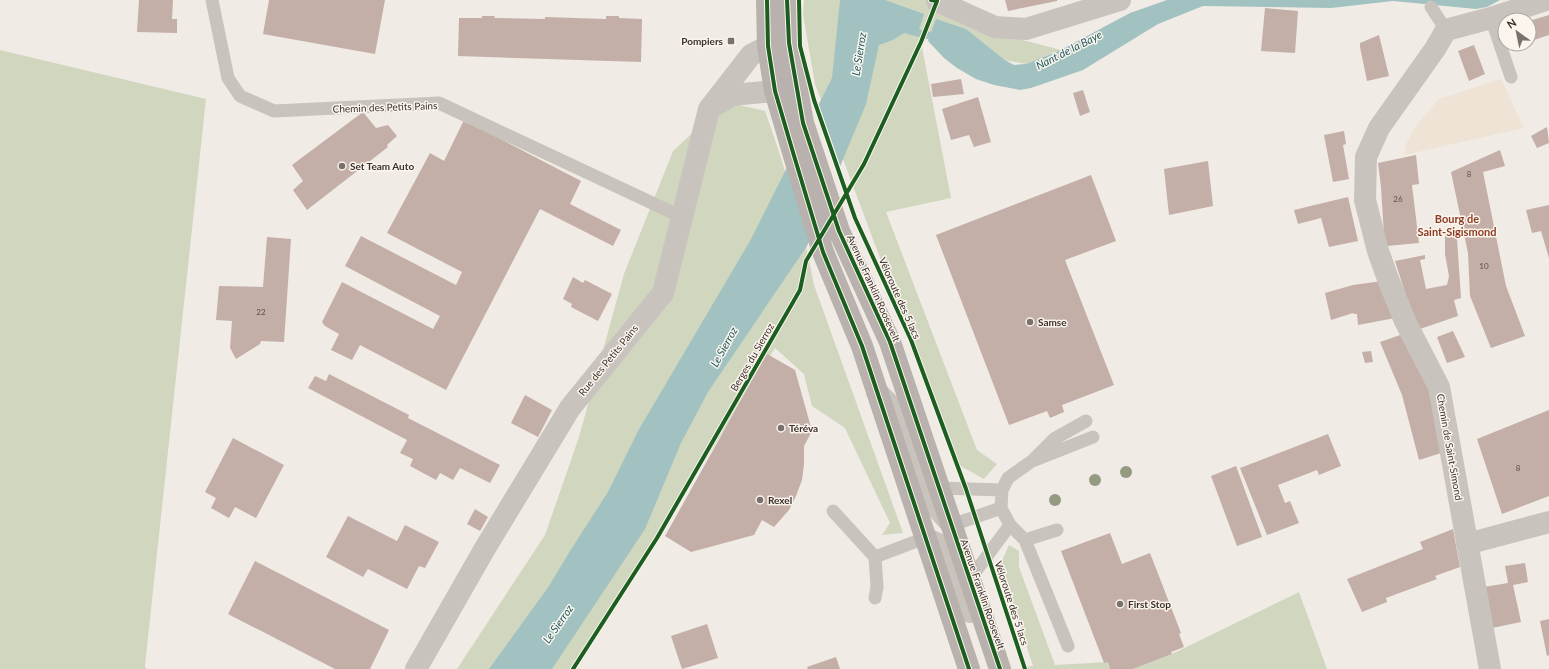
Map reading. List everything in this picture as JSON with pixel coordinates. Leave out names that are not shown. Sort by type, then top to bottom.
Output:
[{"type":"main road","points":[[767,0],[768,46],[776,91],[823,252],[862,346],[969,669]]},
{"type":"main road","name":"Avenue Franklin Roosevelt","points":[[787,0],[789,43],[803,123],[839,231],[890,342],[1000,669]]},
{"type":"street","points":[[937,1],[995,27],[1026,29],[1120,0]]},
{"type":"street","points":[[1446,30],[1491,18],[1546,0]]},
{"type":"street","name":"Chemin de Saint-Simond","points":[[1446,30],[1431,56],[1379,128],[1366,157],[1365,200],[1378,251],[1388,279],[1405,321],[1439,387],[1490,669]]},
{"type":"street","name":"Rue des Petits Pains","points":[[416,669],[484,550],[570,408],[664,293],[709,109],[751,55],[768,46]]},
{"type":"street","points":[[709,109],[732,94],[776,91]]},
{"type":"street","points":[[877,392],[896,411],[922,491],[952,525]]},
{"type":"street","points":[[1467,544],[1549,522]]},
{"type":"street","points":[[925,538],[947,548],[984,652],[1000,669]]},
{"type":"lane","name":"Chemin des Petits Pains","points":[[212,0],[228,78],[240,96],[274,111],[438,103],[682,218]]},
{"type":"lane","points":[[1431,7],[1446,30]]},
{"type":"lane","points":[[1491,18],[1511,78]]},
{"type":"lane","points":[[1068,646],[1025,540],[1010,525],[1001,508],[1002,490],[1008,478],[1032,461],[1054,439],[1086,421]]},
{"type":"lane","points":[[1032,461],[1093,438]]},
{"type":"lane","points":[[939,488],[1002,490]]},
{"type":"lane","points":[[952,525],[1001,508]]},
{"type":"lane","points":[[833,511],[875,557],[877,587],[875,598]]},
{"type":"lane","points":[[970,579],[1010,525]]},
{"type":"lane","points":[[1025,540],[1057,530]]},
{"type":"lane","points":[[875,557],[925,538]]},
{"type":"green space","points":[[804,0],[931,0],[1011,37],[1061,50],[1026,64],[1005,60],[976,37],[931,36],[921,42],[951,198],[886,212],[977,450],[997,464],[984,479],[957,464],[815,84],[803,14]]},
{"type":"green space","points":[[0,50],[206,99],[145,665],[146,669],[0,669]]},
{"type":"green space","points":[[726,102],[765,111],[793,197],[805,241],[814,285],[903,533],[882,535],[890,523],[845,428],[812,406],[804,374],[775,348],[657,538],[573,669],[457,669],[545,535],[579,437],[624,274],[673,151]]},
{"type":"green space","points":[[1009,545],[1019,551],[1019,567],[1055,665],[1108,662],[1110,669],[1024,669],[1024,667],[1033,666],[1000,565]]},
{"type":"green space","points":[[1299,592],[1327,669],[1133,669],[1172,654]]},
{"type":"shaded area","points":[[1501,79],[1524,128],[1404,155],[1407,142],[1415,127],[1439,99]]},
{"type":"water","name":"Le Sierroz","points":[[840,0],[885,0],[924,14],[917,36],[904,33],[893,40],[879,45],[866,104],[807,246],[708,392],[681,443],[645,529],[552,669],[489,669],[549,586],[608,492],[638,431],[750,241],[832,78]]},
{"type":"water","points":[[1167,0],[1500,0],[1487,7],[1476,9],[1393,1],[1331,8],[1203,6],[1158,24],[1083,70],[1031,88],[1020,90],[994,85],[976,79],[957,68],[944,58],[928,41],[936,19],[966,29],[1005,60],[1014,65],[1026,64],[1061,50],[1130,13]]},
{"type":"pier","points":[[818,102],[841,168],[811,243],[787,164]]},
{"type":"building","points":[[139,0],[173,0],[172,19],[177,19],[177,33],[137,32]]},
{"type":"building","points":[[269,0],[385,0],[375,54],[263,34]]},
{"type":"building","points":[[1005,0],[1057,0],[1057,1],[1008,11]]},
{"type":"building","points":[[1265,8],[1298,11],[1295,53],[1261,51]]},
{"type":"building","points":[[1549,15],[1549,35],[1537,39],[1537,19]]},
{"type":"building","points":[[482,16],[495,16],[494,18],[545,19],[545,17],[606,19],[606,16],[619,16],[619,18],[642,19],[641,62],[458,56],[459,18],[482,18]]},
{"type":"building","points":[[1379,35],[1389,76],[1367,81],[1360,43]]},
{"type":"building","points":[[1474,45],[1485,74],[1469,81],[1458,51]]},
{"type":"building","points":[[961,79],[964,94],[933,97],[931,84]]},
{"type":"building","points":[[1083,90],[1090,112],[1080,116],[1073,93]]},
{"type":"building","points":[[978,97],[991,142],[974,147],[969,135],[951,140],[942,109]]},
{"type":"building","points":[[363,112],[376,128],[388,125],[397,136],[387,145],[388,147],[307,210],[293,190],[303,181],[292,165]]},
{"type":"building","points":[[464,120],[581,181],[570,204],[621,230],[613,246],[540,209],[446,390],[360,345],[352,360],[331,350],[339,334],[325,326],[322,322],[342,282],[433,329],[440,316],[345,266],[361,236],[456,285],[462,272],[387,233],[430,153],[444,161]]},
{"type":"building","points":[[1547,127],[1549,143],[1537,148],[1531,136]]},
{"type":"building","points":[[1344,131],[1346,144],[1343,145],[1349,179],[1333,182],[1324,135]]},
{"type":"building","points":[[1500,150],[1505,166],[1483,172],[1506,286],[1525,336],[1491,348],[1470,296],[1468,253],[1451,172]]},
{"type":"building","points":[[1416,155],[1419,184],[1412,185],[1419,243],[1387,246],[1384,235],[1378,163]]},
{"type":"building","points":[[1208,161],[1213,206],[1169,215],[1164,169]]},
{"type":"building","points":[[1091,175],[1116,241],[1065,260],[1114,385],[1062,405],[1064,412],[1050,418],[1047,411],[1009,425],[936,235]]},
{"type":"building","points":[[1348,197],[1358,241],[1329,247],[1321,218],[1298,224],[1294,210]]},
{"type":"building","points":[[1549,205],[1549,258],[1541,231],[1532,233],[1526,210]]},
{"type":"building","points":[[1458,230],[1459,239],[1457,239],[1461,298],[1454,300],[1458,316],[1417,330],[1395,261],[1425,255],[1425,259],[1420,260],[1426,289],[1447,285],[1449,276],[1445,254],[1445,232]]},
{"type":"building","points":[[267,237],[291,239],[284,342],[261,341],[260,344],[236,359],[230,348],[232,321],[216,320],[219,286],[263,287]]},
{"type":"building","points":[[573,277],[583,283],[585,280],[612,294],[598,321],[571,307],[572,304],[563,299]]},
{"type":"building","points":[[1383,281],[1395,318],[1358,325],[1357,314],[1353,313],[1331,320],[1325,293],[1353,285]]},
{"type":"building","points":[[1453,331],[1465,357],[1447,363],[1437,337]]},
{"type":"building","points":[[1403,334],[1430,385],[1441,453],[1419,460],[1402,395],[1380,342]]},
{"type":"building","points":[[1371,351],[1373,362],[1365,363],[1362,352]]},
{"type":"building","points":[[767,354],[795,370],[812,431],[804,446],[802,480],[796,496],[789,510],[774,527],[762,520],[754,535],[691,552],[665,536]]},
{"type":"building","points":[[329,374],[409,415],[408,418],[500,465],[490,483],[460,468],[453,480],[440,473],[436,480],[410,466],[413,459],[400,453],[407,440],[308,388],[315,376],[326,381]]},
{"type":"building","points":[[525,395],[552,410],[538,437],[511,423]]},
{"type":"building","points":[[1549,410],[1549,496],[1502,514],[1477,439]]},
{"type":"building","points":[[1328,434],[1341,466],[1319,475],[1317,470],[1278,485],[1285,503],[1290,501],[1299,523],[1267,535],[1240,468]]},
{"type":"building","points":[[233,438],[284,465],[256,518],[235,507],[229,518],[211,508],[216,498],[205,492]]},
{"type":"building","points":[[1236,466],[1262,537],[1237,546],[1211,476]]},
{"type":"building","points":[[475,509],[488,517],[480,531],[467,524]]},
{"type":"building","points":[[348,516],[397,541],[405,525],[439,542],[425,568],[419,566],[407,589],[368,569],[363,577],[326,557]]},
{"type":"building","points":[[1453,529],[1460,567],[1435,576],[1437,579],[1386,598],[1387,602],[1362,612],[1347,579],[1423,549],[1420,542]]},
{"type":"building","points":[[1110,533],[1122,564],[1150,553],[1181,633],[1179,634],[1184,647],[1171,652],[1172,654],[1133,669],[1110,669],[1108,662],[1104,663],[1061,551]]},
{"type":"building","points":[[255,561],[389,630],[370,669],[335,669],[228,614]]},
{"type":"building","points":[[1525,563],[1528,582],[1513,585],[1521,622],[1492,628],[1484,587],[1508,583],[1505,566]]},
{"type":"building","points":[[1549,619],[1549,655],[1547,656],[1540,621]]},
{"type":"building","points":[[707,624],[718,658],[682,669],[671,636]]},
{"type":"building","points":[[836,657],[840,669],[808,669],[807,667]]},
{"type":"waterway","name":"Nant de la Baye","points":[[910,31],[939,38]]},
{"type":"cycle path","points":[[767,0],[768,46],[775,91],[823,252],[862,346],[969,669]]},
{"type":"cycle path","points":[[787,0],[789,43],[803,123],[839,231],[890,342],[1000,669]]},
{"type":"cycle path","name":"Véloroute des 5 lacs","points":[[799,0],[800,46],[814,100],[855,218],[911,340],[966,489],[1025,669]]},
{"type":"cycle path","name":"Berges du Sierroz","points":[[573,669],[657,538],[800,290],[806,261],[864,164],[921,42],[937,1],[931,0]]},
{"type":"place","name":"Pompiers","points":[[731,41]]},
{"type":"place","name":"Set Team Auto","points":[[342,166]]},
{"type":"place","name":"Samse","points":[[1030,322]]},
{"type":"place","name":"Téréva","points":[[781,428]]},
{"type":"place","name":"Rexel","points":[[760,500]]},
{"type":"place","name":"First Stop","points":[[1120,604]]},
{"type":"district","name":"Bourg de Saint-Sigismond","points":[[1457,225]]}]
